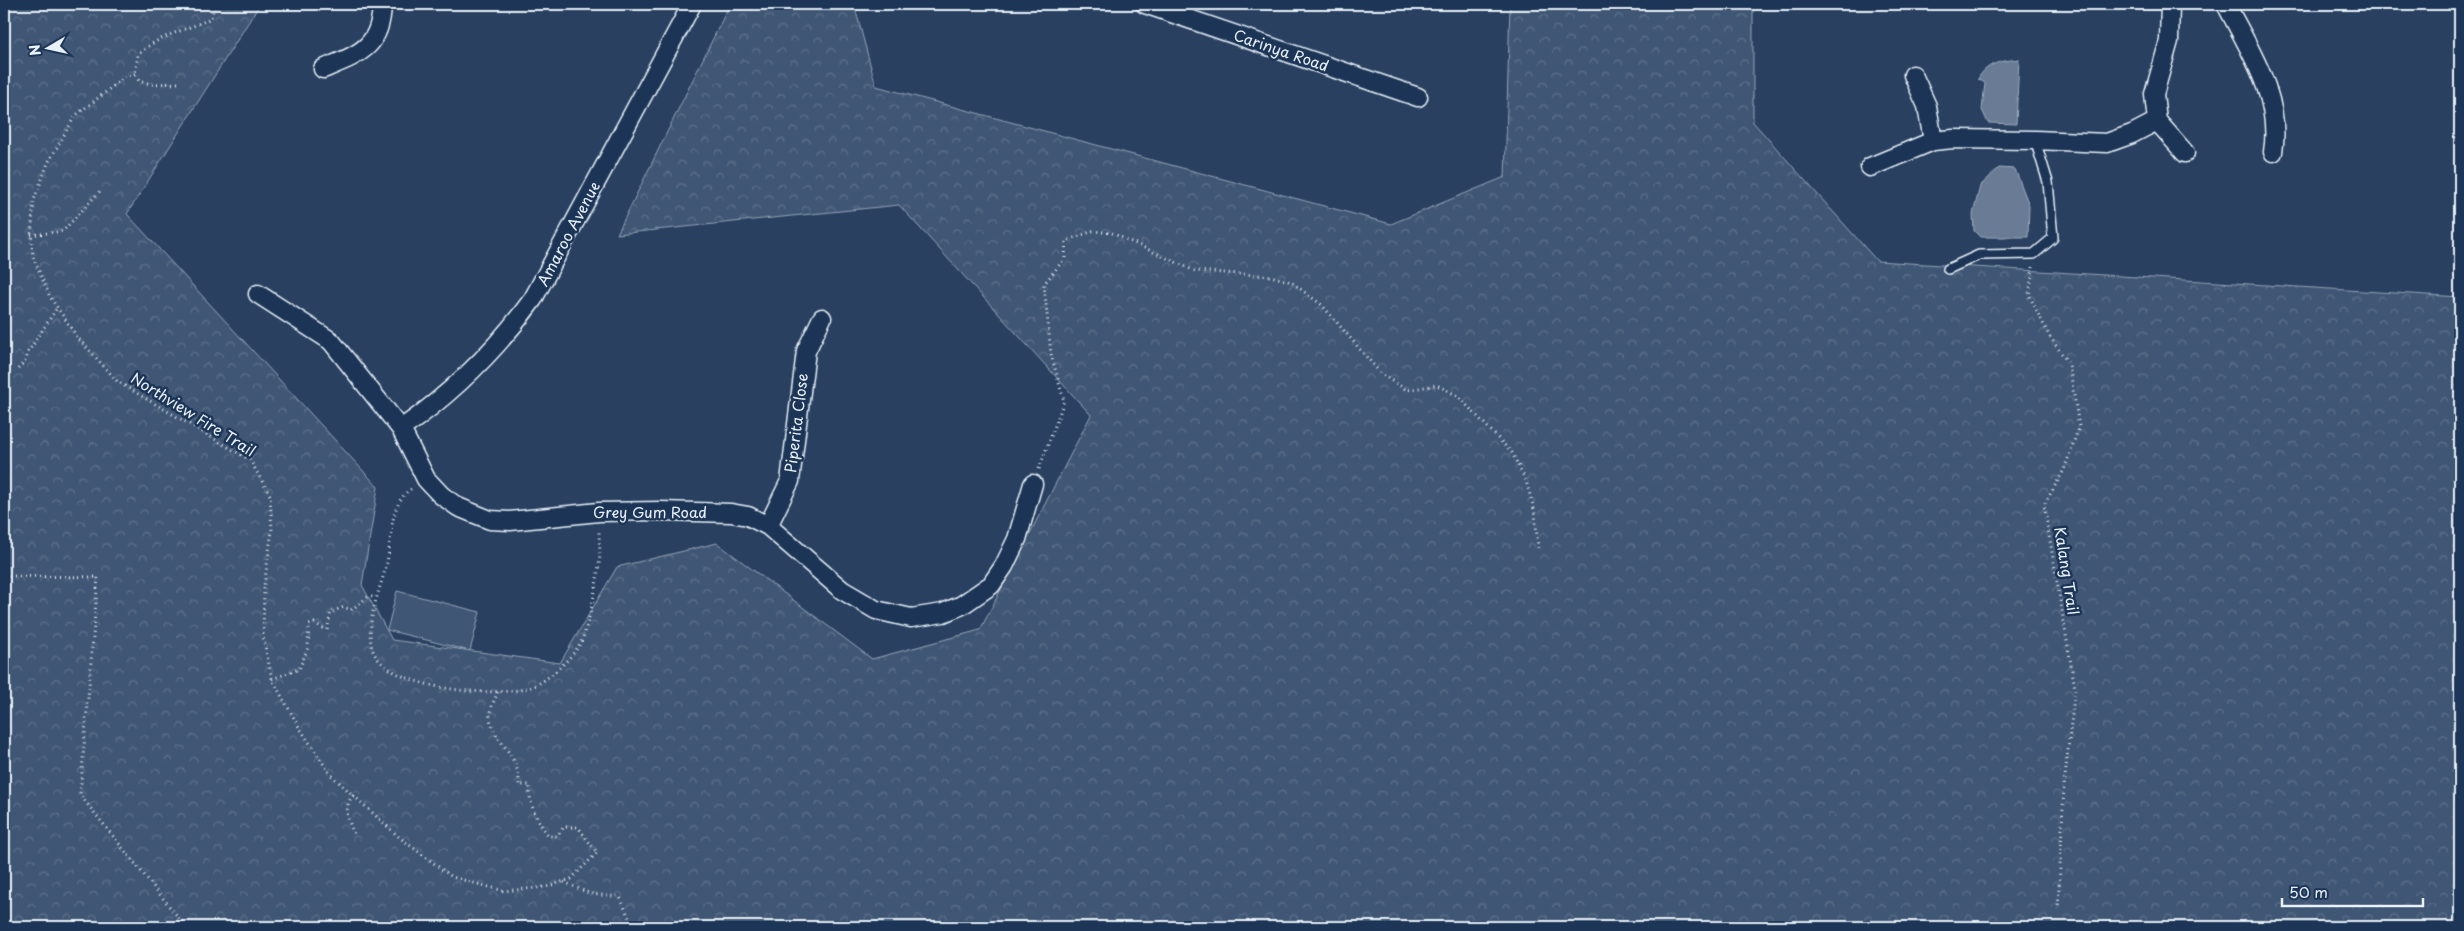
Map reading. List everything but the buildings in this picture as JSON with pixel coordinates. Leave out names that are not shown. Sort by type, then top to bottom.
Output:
[{"type":"street","points":[[324,69],[363,52],[372,42],[378,28],[382,4]]},
{"type":"street","name":"Amaroo Avenue","points":[[401,429],[425,412],[484,358],[514,327],[534,299],[692,4]]},
{"type":"street","name":"Carinya Road","points":[[1144,4],[1190,11],[1418,97]]},
{"type":"street","points":[[2170,4],[2170,41],[2154,94],[2157,121],[2185,153]]},
{"type":"street","points":[[2226,4],[2262,73],[2270,94],[2275,141],[2274,152]]},
{"type":"street","points":[[1913,75],[1927,106],[1933,141]]},
{"type":"street","points":[[1870,167],[1933,141],[1953,139],[2107,143],[2132,134],[2157,121]]},
{"type":"street","name":"Grey Gum Road","points":[[258,294],[331,341],[401,429],[426,479],[441,496],[458,507],[490,520],[510,521],[599,512],[660,510],[731,513],[748,516],[768,526],[842,590],[876,610],[900,617],[926,617],[943,613],[962,605],[990,585],[1004,566],[1016,539],[1034,484]]},
{"type":"street","name":"Piperita Close","points":[[768,526],[790,481],[806,351],[822,318]]},
{"type":"lane","points":[[1948,269],[1979,255],[2034,254],[2053,238],[2048,182],[2035,140]]},
{"type":"path","points":[[178,83],[153,84],[139,81],[135,74],[138,55],[154,41],[191,29],[211,18],[216,4]]},
{"type":"path","name":"Northview Fire Trail","points":[[135,74],[124,77],[75,116],[48,162],[34,200],[31,235],[33,257],[50,297],[78,338],[118,382],[250,460],[270,495],[272,530],[264,586],[263,636],[272,680],[331,775],[399,837],[452,877],[504,891],[546,887],[564,882],[571,879],[597,853],[578,827],[564,826],[557,836],[548,836],[540,825],[536,810],[529,799],[530,784],[519,784],[520,771],[490,718],[492,703],[498,692]]},
{"type":"path","points":[[31,235],[63,231],[100,191]]},
{"type":"path","points":[[1034,484],[1064,401],[1051,354],[1044,284],[1064,258],[1066,241],[1094,231],[1112,234],[1194,271],[1271,276],[1291,282],[1322,305],[1382,375],[1407,390],[1437,385],[1458,396],[1512,453],[1526,481],[1536,512],[1538,548]]},
{"type":"path","name":"Kalang Trail","points":[[2034,254],[2029,295],[2050,337],[2069,364],[2079,427],[2064,470],[2044,505],[2075,688],[2064,786],[2058,909]]},
{"type":"path","points":[[18,368],[26,360],[28,352],[58,308]]},
{"type":"path","points":[[426,479],[404,494],[396,510],[386,563],[376,598],[371,645],[380,661],[395,674],[437,688],[511,692],[533,687],[560,668],[580,642],[600,563],[599,512]]},
{"type":"path","points":[[4,576],[98,577],[80,795],[186,927]]},
{"type":"path","points":[[272,680],[299,669],[308,648],[309,625],[314,623],[326,630],[331,612],[344,607],[351,610],[369,596],[376,598]]},
{"type":"path","points":[[353,795],[347,803],[345,812],[355,838]]},
{"type":"path","points":[[564,882],[591,894],[620,897],[634,927]]},
{"type":"green space","points":[[4,4],[260,4],[127,214],[378,487],[362,585],[392,640],[560,663],[617,567],[717,543],[872,659],[980,630],[1091,415],[899,205],[617,234],[730,4],[854,4],[876,86],[1391,224],[1505,177],[1510,4],[1753,4],[1753,122],[1877,261],[2460,297],[2460,927],[4,927]]},
{"type":"green space","points":[[397,591],[480,612],[470,651],[387,630]]},
{"type":"shaded area","points":[[2019,59],[2016,124],[1988,123],[1982,110],[1985,83],[1978,79],[1986,69],[1995,63]]},
{"type":"shaded area","points":[[1999,168],[2015,169],[2029,205],[2028,237],[1980,237],[1974,231],[1973,214],[1980,186]]}]
